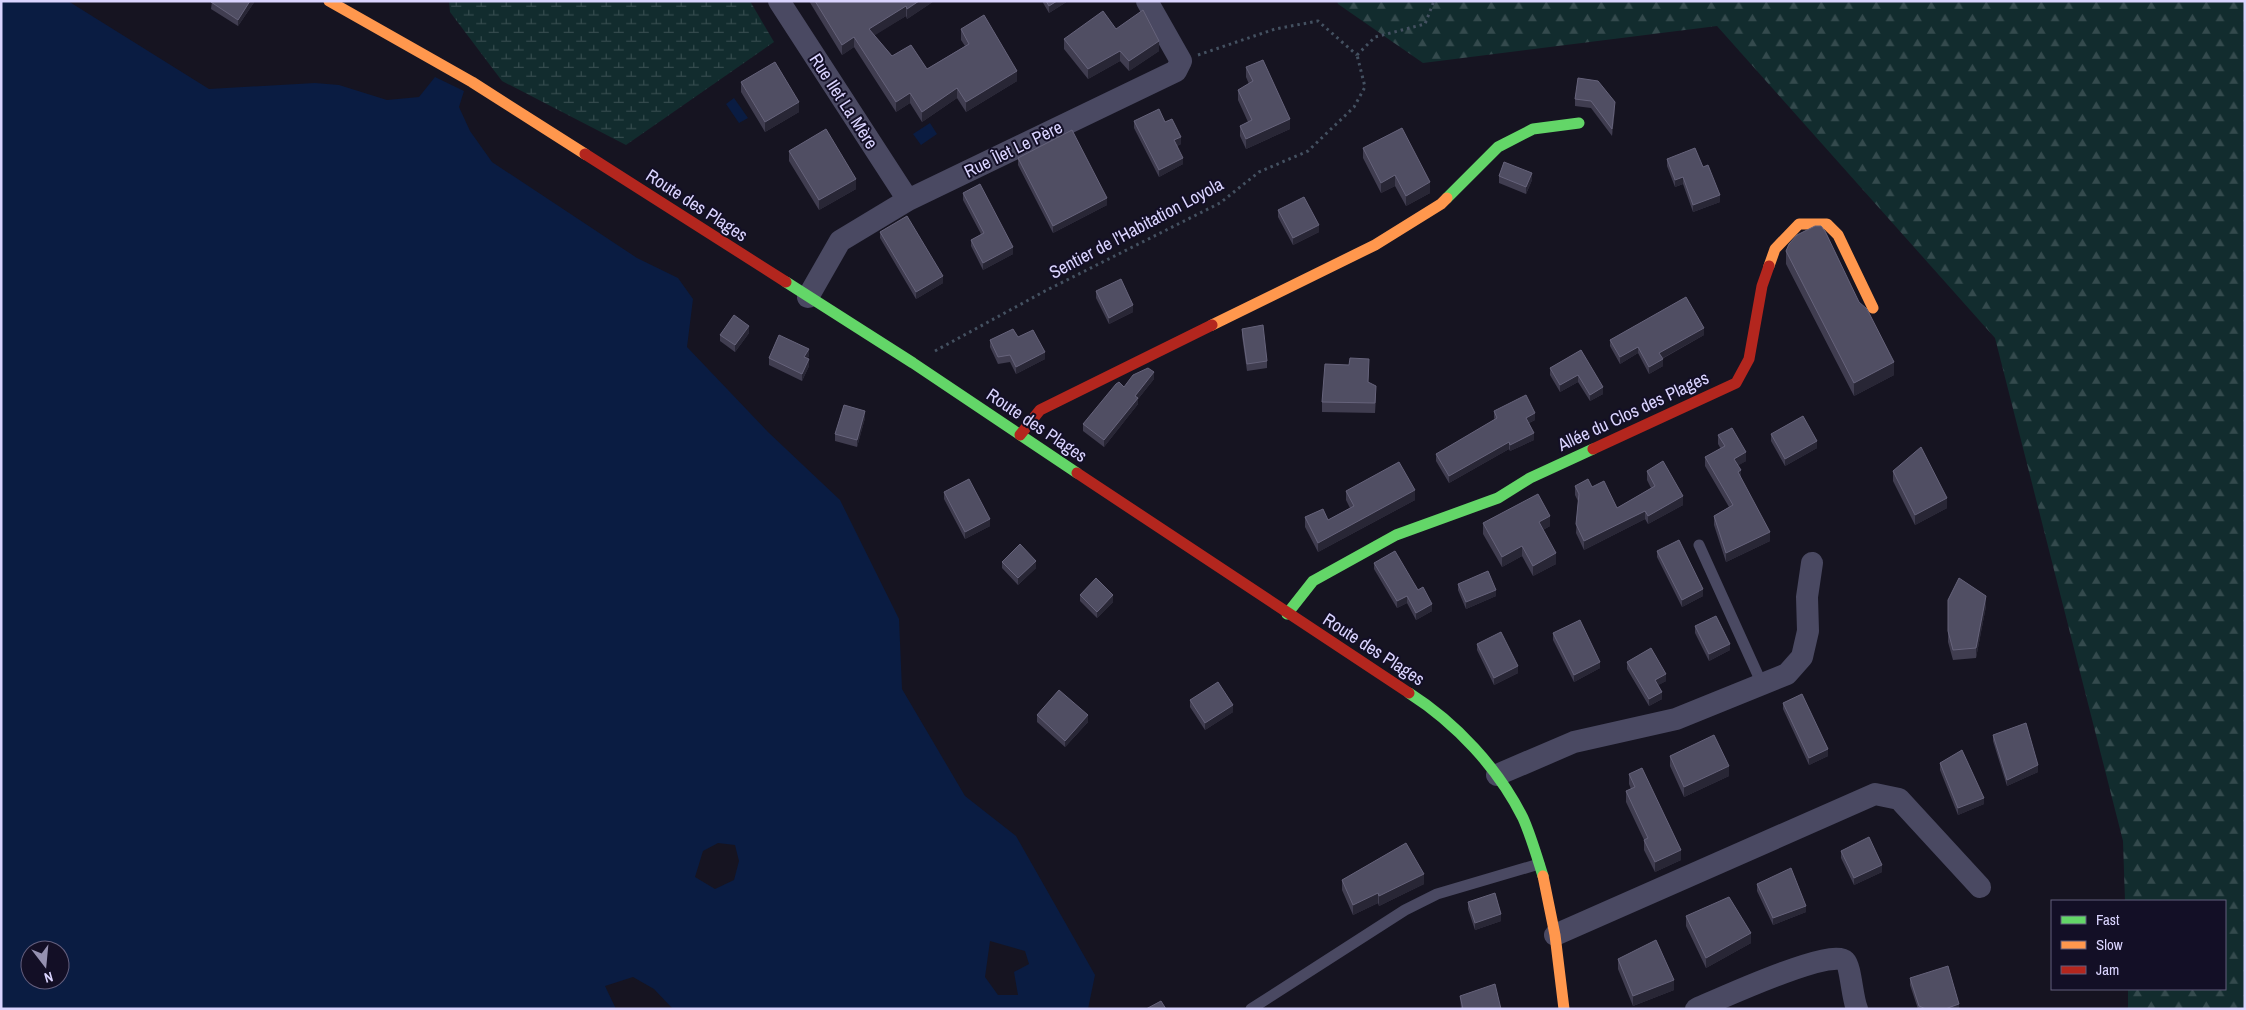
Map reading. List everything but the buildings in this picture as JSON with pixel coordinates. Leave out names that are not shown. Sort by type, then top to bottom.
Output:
[{"type":"street","name":"Route des Plages","points":[[329,1],[472,82],[913,363],[1414,696],[1459,732],[1497,775],[1523,819],[1539,864],[1555,935],[1564,1009]]},
{"type":"street","name":"Rue Ilet La Mère","points":[[779,1],[908,200]]},
{"type":"street","points":[[1147,1],[1181,60]]},
{"type":"street","name":"Rue Îlet Le Père","points":[[808,297],[840,241],[908,200],[1176,70],[1181,60]]},
{"type":"street","points":[[1020,435],[1040,410],[1375,245],[1441,204],[1498,147],[1533,129],[1578,122]]},
{"type":"street","name":"Allée du Clos des Plages","points":[[1288,614],[1314,581],[1396,535],[1498,498],[1530,478],[1736,383],[1749,359],[1762,286],[1775,249],[1800,224],[1826,224],[1838,235],[1873,308]]},
{"type":"street","points":[[1497,775],[1574,742],[1676,719],[1787,674],[1802,657],[1808,631],[1808,597],[1812,564]]},
{"type":"street","points":[[1555,935],[1875,794],[1899,799],[1980,886]]},
{"type":"street","points":[[1696,1009],[1802,966],[1833,958],[1842,958],[1847,963],[1852,999],[1857,1009]]},
{"type":"lane","points":[[1699,546],[1762,684]]},
{"type":"lane","points":[[1251,1009],[1405,910],[1437,894],[1539,864]]},
{"type":"path","points":[[1181,60],[1275,30],[1318,21],[1358,55],[1375,37],[1425,24],[1434,1]]},
{"type":"path","name":"Sentier de l'Habitation Loyola","points":[[913,363],[1045,291],[1220,203],[1258,172],[1308,151],[1354,107],[1365,87],[1358,55]]},
{"type":"green space","points":[[449,1],[750,1],[774,42],[626,145],[502,81],[450,12]]},
{"type":"green space","points":[[1337,1],[2245,1],[2245,1009],[2128,1009],[2128,990],[2226,990],[2226,900],[2125,900],[2123,841],[1995,338],[1717,26],[1423,63],[1338,4]]},
{"type":"water","points":[[1,1],[68,1],[209,89],[315,83],[339,85],[387,100],[419,97],[435,77],[464,91],[459,107],[470,131],[492,162],[637,258],[678,278],[693,299],[687,347],[768,432],[840,500],[899,619],[902,689],[965,796],[1016,836],[1095,975],[1088,1009],[673,1009],[654,989],[633,977],[605,986],[616,1009],[1,1009]],"holes":[[[718,843],[735,845],[739,861],[734,880],[715,889],[695,877],[703,851]],[[990,941],[1025,951],[1029,964],[1014,972],[1018,995],[998,995],[985,977]]]},
{"type":"water","points":[[734,98],[748,118],[739,123],[726,104]]},
{"type":"water","points":[[930,123],[937,134],[921,145],[913,134]]},
{"type":"traffic: fast","points":[[1447,198],[1498,147],[1533,129],[1579,123]]},
{"type":"traffic: fast","points":[[786,282],[913,363],[1077,473]]},
{"type":"traffic: fast","points":[[1287,614],[1313,581],[1396,535],[1498,498],[1530,478],[1593,449]]},
{"type":"traffic: fast","points":[[1409,693],[1443,718],[1488,764],[1523,818],[1543,876]]},
{"type":"traffic: slow","points":[[329,1],[472,82],[585,154]]},
{"type":"traffic: slow","points":[[1212,325],[1375,245],[1441,204],[1447,198]]},
{"type":"traffic: slow","points":[[1769,266],[1775,249],[1799,224],[1827,224],[1838,235],[1873,308]]},
{"type":"traffic: slow","points":[[1543,876],[1555,935],[1564,1009]]},
{"type":"traffic: jam","points":[[585,154],[786,282]]},
{"type":"traffic: jam","points":[[1593,449],[1736,383],[1749,359],[1762,286],[1769,266]]},
{"type":"traffic: jam","points":[[1020,435],[1040,410],[1212,325]]},
{"type":"traffic: jam","points":[[1077,473],[1409,693]]}]
